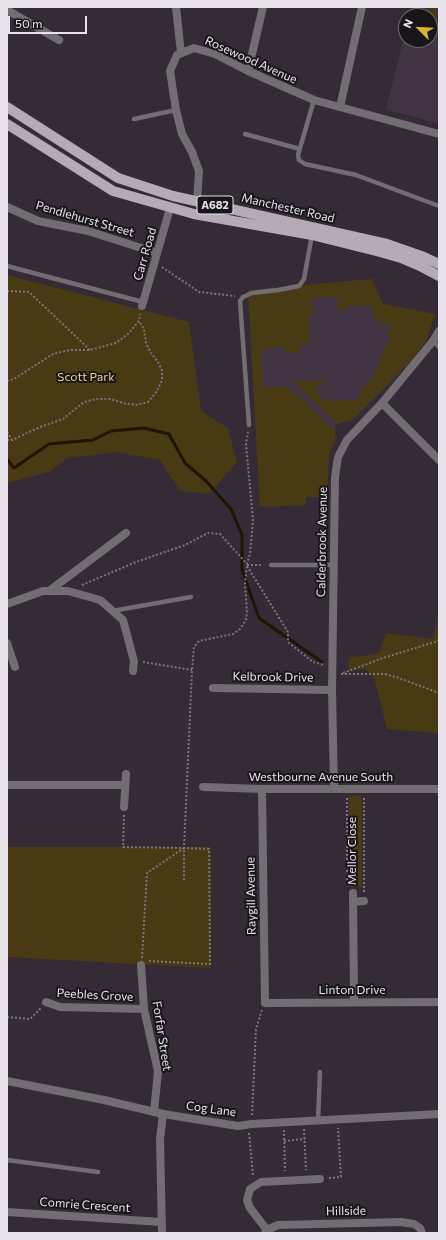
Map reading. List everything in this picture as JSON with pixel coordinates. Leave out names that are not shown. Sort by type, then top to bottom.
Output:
[{"type":"main road","points":[[7,123],[9,108]]},
{"type":"main road","name":"Manchester Road","points":[[9,108],[118,178],[172,196],[387,244],[439,264]]},
{"type":"main road","name":"Manchester Road","points":[[7,123],[113,191],[194,214],[312,235],[401,258],[422,266],[439,276]]},
{"type":"main road","points":[[170,208],[172,196]]},
{"type":"main road","points":[[194,214],[197,201]]},
{"type":"street","points":[[176,7],[181,53],[177,55],[170,71],[176,110],[182,134],[192,152],[199,172],[197,201]]},
{"type":"street","points":[[248,71],[262,7]]},
{"type":"street","points":[[340,107],[362,7]]},
{"type":"street","points":[[7,10],[59,40]]},
{"type":"street","name":"Rosewood Avenue","points":[[181,53],[194,48],[215,54],[248,71],[314,100],[439,134]]},
{"type":"street","name":"Pendlehurst Street","points":[[7,206],[38,221],[88,231],[157,253]]},
{"type":"street","name":"Carr Road","points":[[143,304],[170,208]]},
{"type":"street","name":"Calderbrook Avenue","points":[[334,789],[332,670],[335,477],[338,457],[347,440],[436,344],[439,331]]},
{"type":"street","points":[[382,403],[439,460]]},
{"type":"street","points":[[49,591],[126,533]]},
{"type":"street","points":[[7,604],[43,591],[68,591],[100,600],[123,620],[134,661],[133,671]]},
{"type":"street","points":[[7,643],[15,667]]},
{"type":"street","name":"Kelbrook Drive","points":[[213,688],[332,690]]},
{"type":"street","points":[[124,808],[126,774]]},
{"type":"street","points":[[7,785],[125,785]]},
{"type":"street","name":"Westbourne Avenue South","points":[[203,787],[262,789],[439,789]]},
{"type":"street","name":"Raygill Avenue","points":[[262,789],[265,1003]]},
{"type":"street","name":"Mellor Close","points":[[350,890],[353,902],[354,1002]]},
{"type":"street","name":"Mellor Close","points":[[353,902],[364,901]]},
{"type":"street","name":"Forfar Street","points":[[142,963],[144,1009],[158,1072],[154,1112]]},
{"type":"street","name":"Peebles Grove","points":[[46,1002],[60,1007],[144,1009]]},
{"type":"street","name":"Linton Drive","points":[[265,1003],[439,1002]]},
{"type":"street","name":"Cog Lane","points":[[7,1081],[104,1100],[164,1114],[238,1126],[439,1114]]},
{"type":"street","points":[[162,1233],[160,1139],[164,1114]]},
{"type":"street","points":[[254,1186],[261,1182],[320,1179]]},
{"type":"street","name":"Hillside","points":[[254,1186],[250,1189],[247,1200],[250,1208],[266,1232],[278,1225],[401,1222],[414,1224],[420,1228],[422,1233]]},
{"type":"street","name":"Comrie Crescent","points":[[7,1212],[161,1222]]},
{"type":"lane","points":[[314,100],[298,155],[300,160],[305,164],[356,176],[439,206]]},
{"type":"lane","points":[[134,119],[176,110]]},
{"type":"lane","points":[[245,134],[300,149]]},
{"type":"lane","points":[[249,425],[240,301],[243,297],[252,293],[299,286],[304,279],[312,235]]},
{"type":"lane","points":[[7,266],[143,304]]},
{"type":"lane","points":[[271,565],[334,565]]},
{"type":"lane","points":[[112,611],[191,598]]},
{"type":"lane","points":[[318,1121],[320,1072]]},
{"type":"lane","points":[[7,1160],[98,1172]]},
{"type":"path","points":[[155,262],[199,292],[243,297]]},
{"type":"path","points":[[7,291],[29,292],[90,350]]},
{"type":"path","points":[[7,381],[14,379],[53,354],[70,350],[90,350],[116,343],[128,334],[139,321],[143,304]]},
{"type":"path","points":[[7,440],[12,440],[40,427],[63,419],[84,402],[97,399],[110,399],[136,405],[148,402],[157,391],[162,380],[162,371],[146,343],[144,329],[139,321]]},
{"type":"path","points":[[184,880],[184,848],[194,647],[199,641],[233,634],[246,620],[247,612],[245,584],[250,554],[253,520],[246,444],[249,425]]},
{"type":"path","points":[[7,432],[12,440]]},
{"type":"path","points":[[80,594],[80,586],[136,562],[185,545],[208,533],[220,534],[247,565],[288,632],[288,642],[313,662],[342,674],[385,674],[439,693]]},
{"type":"path","points":[[247,565],[271,565]]},
{"type":"path","points":[[342,674],[383,658],[438,641],[439,635]]},
{"type":"path","points":[[134,661],[192,670]]},
{"type":"path","name":"Mellor Close","points":[[347,789],[350,890]]},
{"type":"path","name":"Mellor Close","points":[[364,789],[364,901]]},
{"type":"path","points":[[124,808],[123,847],[184,848],[209,849],[210,964],[142,963],[147,873],[184,848]]},
{"type":"path","points":[[7,1017],[30,1019],[46,1002]]},
{"type":"path","points":[[252,1124],[256,1029],[265,1003]]},
{"type":"path","points":[[320,1179],[341,1177],[338,1120]]},
{"type":"path","points":[[304,1122],[306,1180]]},
{"type":"path","points":[[284,1123],[286,1181]]},
{"type":"path","points":[[249,1138],[254,1186]]},
{"type":"path","points":[[284,1140],[304,1139]]},
{"type":"shaded area","points":[[439,7],[439,124],[386,109],[401,48],[438,48],[438,8],[412,8]]},
{"type":"shaded area","points":[[372,279],[383,304],[435,314],[427,339],[413,359],[352,420],[339,423],[335,427],[335,440],[329,456],[327,497],[306,497],[305,505],[260,507],[248,290]]},
{"type":"green space","points":[[439,7],[439,12],[438,13],[438,8],[429,8]]},
{"type":"green space","name":"Scott Park","points":[[7,275],[189,322],[201,411],[228,428],[237,462],[209,494],[180,491],[160,460],[116,452],[67,458],[49,472],[7,483]]},
{"type":"green space","points":[[372,279],[383,304],[435,314],[427,339],[413,359],[352,420],[338,424],[293,382],[325,380],[325,382],[317,383],[318,395],[323,400],[357,400],[361,391],[374,375],[380,362],[383,348],[390,342],[388,324],[382,324],[381,319],[374,320],[372,305],[344,307],[345,311],[338,311],[337,296],[312,298],[314,316],[308,317],[310,343],[300,343],[300,352],[285,353],[285,347],[261,349],[264,388],[287,386],[335,431],[335,440],[329,456],[327,497],[306,497],[305,505],[260,507],[248,290]]},
{"type":"green space","points":[[438,617],[439,733],[387,729],[374,678],[365,669],[348,671],[349,657],[379,653],[386,633],[433,639]]},
{"type":"green space","points":[[349,796],[362,796],[362,887],[349,887]]},
{"type":"green space","points":[[7,847],[211,847],[211,968],[7,957]]},
{"type":"waterway","points":[[7,459],[14,468],[49,444],[93,440],[111,431],[144,428],[169,434],[185,463],[206,481],[231,509],[242,535],[242,570],[259,618],[322,662]]}]
